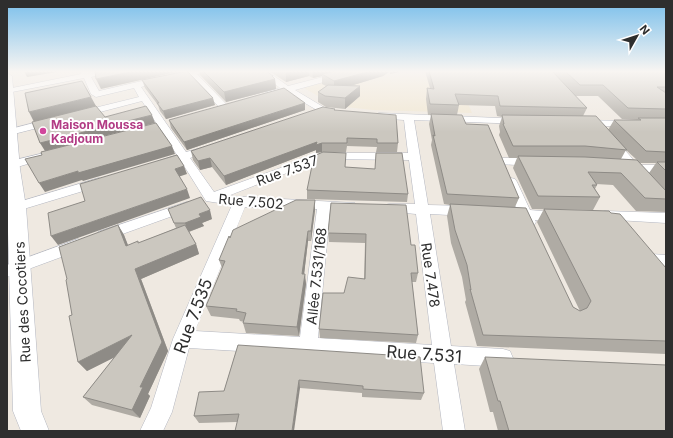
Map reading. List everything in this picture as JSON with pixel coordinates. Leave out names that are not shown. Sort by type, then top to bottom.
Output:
[{"type":"street","name":"Rue des Cocotiers","points":[[8,91],[10,166],[17,207],[14,268],[27,411],[35,431]]},
{"type":"street","points":[[95,91],[96,94],[107,91]]},
{"type":"street","name":"Rue 7.502","points":[[140,91],[159,126],[184,157],[211,198],[240,202],[362,207]]},
{"type":"street","points":[[210,112],[228,107],[213,91]]},
{"type":"street","points":[[259,97],[278,91]]},
{"type":"street","points":[[291,91],[326,111],[307,115]]},
{"type":"street","points":[[10,132],[145,98]]},
{"type":"street","points":[[583,111],[645,180]]},
{"type":"street","points":[[366,115],[409,118],[488,127],[533,122]]},
{"type":"street","name":"Rue 7.478","points":[[409,118],[454,431]]},
{"type":"street","points":[[159,126],[176,122]]},
{"type":"street","points":[[571,123],[666,125]]},
{"type":"street","points":[[153,166],[220,145]]},
{"type":"street","points":[[497,148],[535,236]]},
{"type":"street","points":[[10,166],[57,153]]},
{"type":"street","name":"Rue 7.537","points":[[14,268],[211,198],[322,156],[415,158]]},
{"type":"street","points":[[503,162],[548,163]]},
{"type":"street","points":[[614,166],[666,169]]},
{"type":"street","points":[[17,207],[108,179]]},
{"type":"street","name":"Rue 7.535","points":[[150,431],[161,412],[182,339],[240,202]]},
{"type":"street","name":"Allée 7.531/168","points":[[308,347],[324,205]]},
{"type":"street","points":[[377,207],[481,212]]},
{"type":"street","points":[[496,213],[571,216]]},
{"type":"street","points":[[594,216],[615,218],[666,218]]},
{"type":"street","points":[[615,218],[628,232]]},
{"type":"street","name":"Rue 7.531","points":[[182,339],[443,356],[519,359]]},
{"type":"shaded area","points":[[310,91],[463,91],[472,113],[373,110],[336,106]]},
{"type":"building","points":[[32,91],[88,91],[91,97],[29,112],[25,93]]},
{"type":"building","points":[[150,91],[207,91],[213,98],[163,111],[157,103],[159,103]]},
{"type":"building","points":[[272,91],[289,91],[305,103],[184,142],[169,120]]},
{"type":"building","points":[[353,91],[345,98],[325,96],[318,92]]},
{"type":"building","points":[[428,91],[571,91],[587,108],[500,106],[498,96],[455,94],[459,105],[430,104]]},
{"type":"building","points":[[610,91],[664,91],[666,93],[666,109],[628,108]]},
{"type":"building","points":[[96,106],[105,117],[146,106],[152,115],[40,143],[32,122]]},
{"type":"building","points":[[323,107],[335,109],[334,110],[396,115],[398,143],[377,143],[377,139],[347,138],[347,143],[322,143],[316,145],[317,142],[224,176],[210,158],[198,161],[191,151]]},
{"type":"building","points":[[431,114],[462,115],[466,124],[488,125],[519,198],[447,194],[433,135],[435,136]]},
{"type":"building","points":[[502,115],[596,116],[627,150],[585,146],[513,146],[503,124]]},
{"type":"building","points":[[638,118],[666,118],[666,152],[646,151],[614,120],[641,120]]},
{"type":"building","points":[[156,123],[172,146],[39,183],[25,159],[42,155],[41,152]]},
{"type":"building","points":[[323,152],[346,153],[345,167],[375,169],[376,153],[402,153],[408,194],[307,190],[314,156]]},
{"type":"building","points":[[177,155],[184,166],[175,169],[187,189],[51,236],[48,213],[85,201],[80,184]]},
{"type":"building","points":[[518,156],[585,157],[637,160],[666,191],[666,199],[645,198],[621,173],[588,172],[597,185],[592,185],[600,197],[538,196]]},
{"type":"building","points":[[657,162],[666,162],[666,171]]},
{"type":"building","points":[[201,197],[210,210],[199,214],[201,217],[185,223],[174,223],[168,209]]},
{"type":"building","points":[[296,200],[315,200],[311,231],[308,231],[302,274],[305,274],[297,327],[243,323],[246,313],[236,311],[237,309],[206,306],[225,261],[219,260],[233,230]]},
{"type":"building","points":[[331,203],[406,205],[411,245],[415,245],[418,273],[411,273],[418,335],[319,329],[323,293],[344,293],[348,277],[365,279],[366,234],[328,233]]},
{"type":"building","points":[[450,204],[526,208],[573,307],[580,311],[587,308],[591,301],[544,209],[609,211],[611,213],[620,214],[666,268],[666,341],[483,335],[470,289],[471,290],[467,265],[455,230]]},
{"type":"building","points":[[118,225],[126,246],[185,225],[196,244],[135,269],[162,342],[140,387],[143,387],[132,410],[83,397],[132,335],[78,362],[69,316],[72,315],[67,279],[59,247]]},
{"type":"building","points":[[238,345],[420,357],[424,393],[363,389],[363,386],[299,380],[292,431],[235,431],[239,414],[194,416],[199,392],[224,391]]},
{"type":"building","points":[[485,357],[666,365],[666,431],[509,431],[500,401],[498,401]]},
{"type":"place","name":"Maison Moussa Kadjoum","points":[[43,131]]}]
